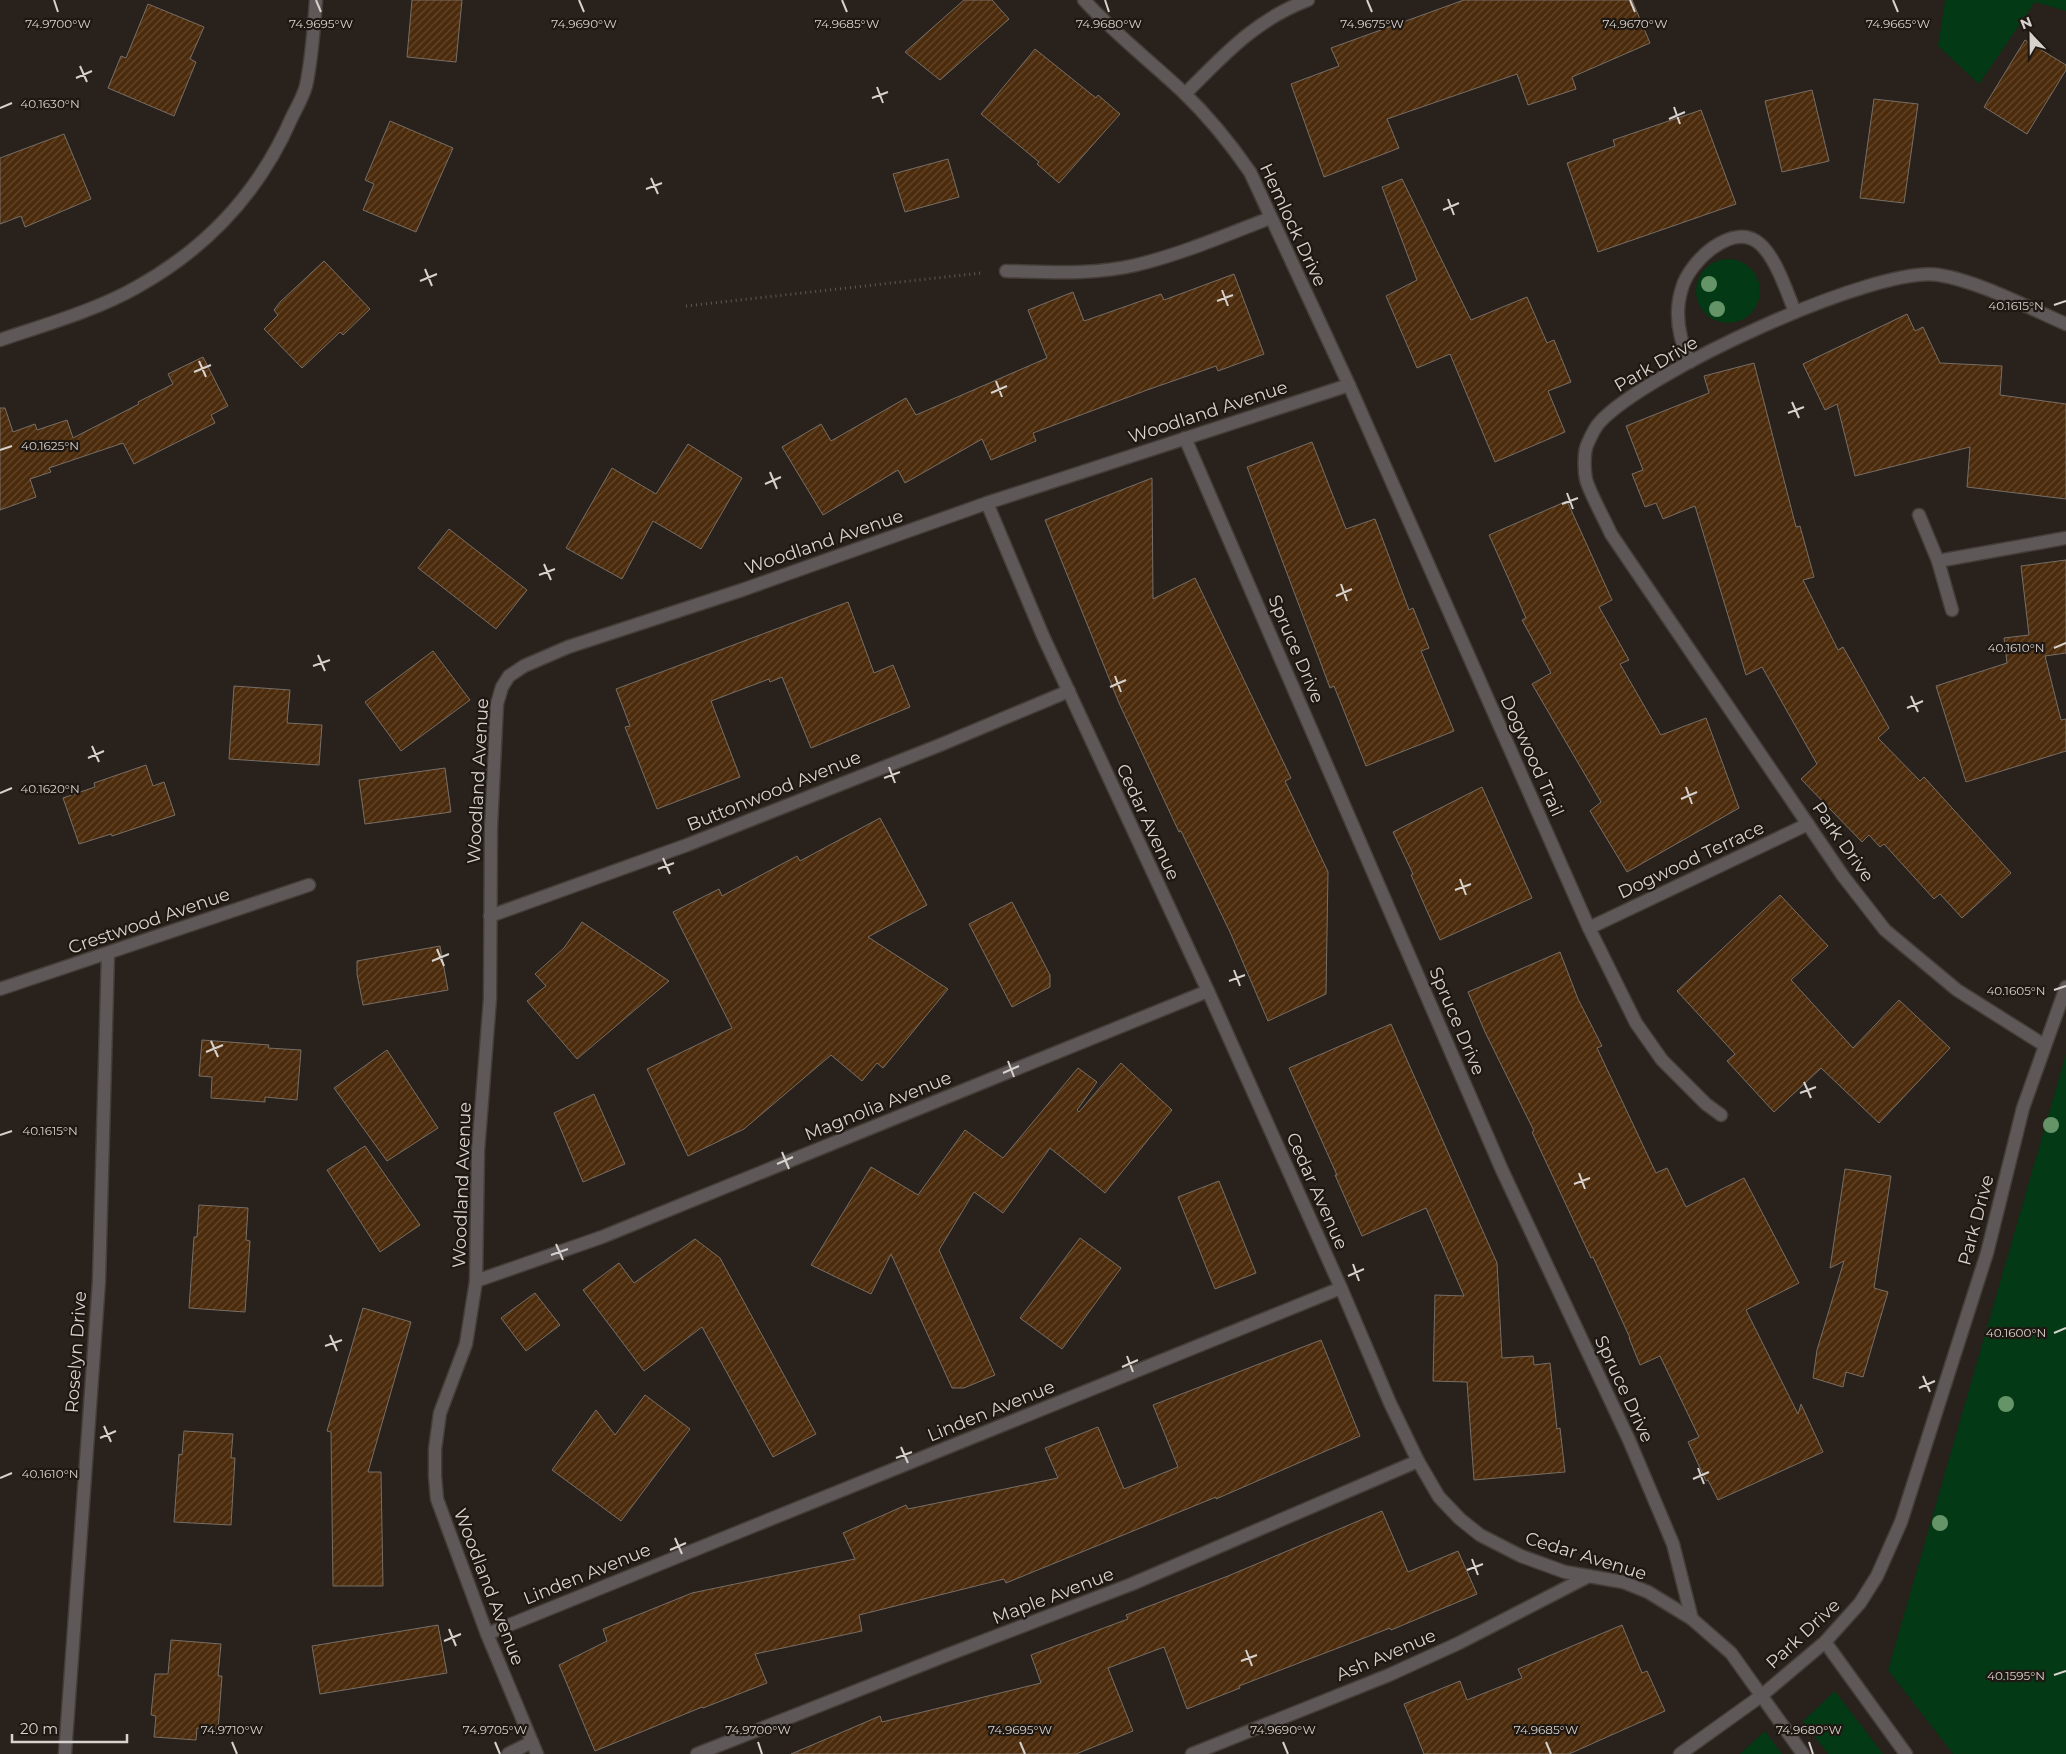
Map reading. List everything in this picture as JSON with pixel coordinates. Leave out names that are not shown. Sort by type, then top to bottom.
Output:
[{"type":"street","points":[[0,340],[78,313],[136,288],[180,262],[215,231],[248,194],[283,138],[302,96],[313,42],[316,0]]},
{"type":"street","name":"Hemlock Drive","points":[[1084,0],[1099,17],[1184,94],[1231,144],[1250,172],[1349,385]]},
{"type":"street","points":[[1184,94],[1245,35],[1284,9],[1308,0]]},
{"type":"street","points":[[1006,271],[1070,273],[1134,266],[1175,254],[1270,218]]},
{"type":"street","points":[[1690,362],[1682,344],[1678,328],[1678,307],[1682,288],[1692,266],[1706,251],[1727,240],[1746,237],[1760,244],[1772,261],[1795,312]]},
{"type":"street","name":"Park Drive","points":[[1680,1754],[1761,1696],[1825,1642],[1860,1603],[1873,1582],[1901,1522],[1987,1253],[2023,1108],[2044,1045],[1957,990],[1886,930],[1843,876],[1611,534],[1586,479],[1586,447],[1598,422],[1652,382],[1795,312],[1899,277],[1938,275],[1978,287],[2066,324]]},
{"type":"street","name":"Woodland Avenue","points":[[534,1748],[487,1634],[437,1499],[435,1476],[435,1449],[440,1413],[466,1344],[476,1281],[478,1151],[490,998],[491,827],[497,704],[502,687],[509,676],[524,666],[568,647],[742,590],[987,503],[1349,385]]},
{"type":"street","name":"Dogwood Trail","points":[[1349,385],[1589,928],[1636,1023],[1656,1053],[1683,1082],[1721,1116]]},
{"type":"street","name":"Spruce Drive","points":[[1185,438],[1502,1170],[1629,1440],[1673,1544],[1692,1619]]},
{"type":"street","name":"Cedar Avenue","points":[[987,503],[1024,592],[1208,991],[1341,1288],[1390,1403],[1418,1460],[1439,1497],[1460,1519],[1480,1535],[1521,1556],[1565,1572],[1623,1582],[1648,1592],[1692,1619],[1731,1653],[1803,1754]]},
{"type":"street","points":[[1919,516],[1938,561],[1952,610]]},
{"type":"street","points":[[1938,561],[2066,538]]},
{"type":"street","name":"Buttonwood Avenue","points":[[490,916],[687,845],[1069,691]]},
{"type":"street","name":"Dogwood Terrace","points":[[1589,928],[1808,824]]},
{"type":"street","name":"Crestwood Avenue","points":[[0,989],[309,885]]},
{"type":"street","name":"Roselyn Drive","points":[[65,1754],[98,1280],[108,952]]},
{"type":"street","points":[[2044,1045],[2066,987]]},
{"type":"street","name":"Magnolia Avenue","points":[[476,1281],[602,1237],[1208,991]]},
{"type":"street","name":"Linden Avenue","points":[[487,1634],[1341,1288]]},
{"type":"street","name":"Maple Avenue","points":[[697,1754],[1132,1584],[1418,1460]]},
{"type":"street","name":"Ash Avenue","points":[[1192,1754],[1389,1675],[1460,1643],[1589,1576]]},
{"type":"street","points":[[1825,1642],[1906,1754]]},
{"type":"street","points":[[508,1754],[534,1748]]},
{"type":"path","points":[[686,306],[1006,271]]},
{"type":"green space","points":[[1945,0],[2066,0],[2066,11],[2035,2],[1979,84],[1938,46]]},
{"type":"green space","points":[[1728,259],[1746,265],[1754,273],[1760,291],[1754,309],[1746,317],[1728,323],[1710,317],[1702,309],[1696,291],[1702,273],[1710,265]]},
{"type":"green space","points":[[2066,1054],[2066,1754],[1953,1754],[1888,1670]]},
{"type":"green space","points":[[1835,1691],[1883,1754],[1828,1754],[1803,1721]]},
{"type":"green space","points":[[1765,1731],[1782,1754],[1740,1754]]},
{"type":"building","points":[[412,0],[462,0],[456,62],[407,57]]},
{"type":"building","points":[[964,0],[992,0],[1009,19],[940,80],[905,52]]},
{"type":"building","points":[[1464,0],[1632,0],[1650,43],[1572,77],[1576,89],[1528,105],[1517,74],[1387,119],[1399,148],[1324,177],[1291,84],[1339,66],[1331,48]]},
{"type":"building","points":[[148,4],[204,27],[190,59],[196,62],[174,116],[108,88],[121,56],[126,58]]},
{"type":"building","points":[[2025,40],[2066,65],[2066,70],[2027,134],[1984,107]]},
{"type":"building","points":[[1035,49],[1096,98],[1098,95],[1120,114],[1059,183],[1037,164],[1039,162],[981,114]]},
{"type":"building","points":[[1812,90],[1829,161],[1782,172],[1765,101]]},
{"type":"building","points":[[1874,99],[1918,104],[1904,203],[1860,198]]},
{"type":"building","points":[[1701,110],[1736,204],[1598,252],[1567,163],[1615,146],[1613,140]]},
{"type":"building","points":[[390,121],[453,148],[416,232],[363,210],[374,184],[365,180]]},
{"type":"building","points":[[64,134],[91,199],[25,227],[21,216],[0,224],[0,158]]},
{"type":"building","points":[[948,159],[959,197],[905,212],[893,174]]},
{"type":"building","points":[[1402,179],[1471,320],[1527,297],[1547,343],[1554,340],[1571,382],[1548,391],[1565,432],[1495,462],[1450,354],[1417,368],[1386,296],[1417,280],[1382,187]]},
{"type":"building","points":[[324,261],[370,309],[343,335],[340,332],[302,368],[264,329],[278,315],[274,310],[280,302]]},
{"type":"building","points":[[1234,274],[1264,354],[1218,371],[1216,366],[1033,433],[1036,441],[991,460],[982,439],[905,483],[898,470],[823,515],[782,447],[821,424],[831,441],[906,398],[916,415],[1047,358],[1028,310],[1073,292],[1084,321],[1161,294],[1164,300]]},
{"type":"building","points":[[1907,314],[1915,331],[1923,327],[1940,363],[2002,366],[2000,395],[2066,404],[2066,499],[1967,487],[1970,447],[1855,476],[1837,404],[1825,410],[1803,364]]},
{"type":"building","points":[[203,357],[228,406],[211,415],[215,423],[134,464],[123,443],[49,468],[51,472],[30,479],[36,497],[0,510],[0,408],[5,408],[13,432],[35,424],[37,430],[67,420],[73,438],[173,384],[168,374]]},
{"type":"building","points":[[1754,363],[1796,527],[1800,526],[1814,577],[1803,580],[1838,650],[1843,647],[1889,728],[1878,738],[1920,781],[1924,777],[2011,873],[1962,918],[1940,894],[1934,899],[1884,844],[1880,847],[1869,835],[1862,842],[1801,779],[1817,764],[1762,667],[1746,675],[1695,506],[1663,519],[1656,503],[1645,507],[1632,474],[1643,470],[1626,426],[1709,393],[1704,376]]},
{"type":"building","points":[[1312,442],[1346,529],[1375,519],[1409,610],[1413,608],[1429,648],[1421,651],[1454,731],[1366,766],[1334,686],[1330,688],[1247,467]]},
{"type":"building","points":[[688,444],[742,478],[701,549],[653,521],[622,579],[566,548],[612,468],[656,494]]},
{"type":"building","points":[[1152,478],[1153,599],[1195,578],[1291,778],[1285,781],[1328,872],[1326,994],[1268,1021],[1230,932],[1181,831],[1179,832],[1119,703],[1045,520]]},
{"type":"building","points":[[1567,501],[1612,600],[1599,607],[1629,660],[1620,664],[1661,735],[1706,718],[1739,808],[1627,872],[1590,811],[1601,802],[1532,684],[1551,673],[1522,620],[1526,618],[1489,535]]},
{"type":"building","points":[[449,529],[527,590],[496,629],[418,568]]},
{"type":"building","points":[[2066,560],[2066,653],[2045,656],[2061,720],[2066,719],[2066,751],[1966,782],[1936,686],[2007,663],[2004,638],[2029,635],[2021,566]]},
{"type":"building","points":[[848,602],[874,673],[893,665],[910,707],[811,748],[782,677],[770,682],[769,679],[711,701],[740,777],[657,809],[625,727],[630,726],[616,689]]},
{"type":"building","points":[[433,651],[470,700],[401,751],[365,702]]},
{"type":"building","points":[[234,686],[290,690],[287,723],[322,725],[319,765],[229,759]]},
{"type":"building","points":[[146,765],[153,786],[164,782],[175,815],[112,836],[111,834],[79,844],[63,798],[95,787],[94,783]]},
{"type":"building","points":[[445,768],[451,812],[365,824],[359,780]]},
{"type":"building","points":[[1482,787],[1532,898],[1440,940],[1411,875],[1413,874],[1393,832]]},
{"type":"building","points":[[880,818],[927,905],[868,937],[948,989],[883,1068],[877,1063],[862,1081],[831,1055],[744,1129],[688,1156],[647,1069],[732,1028],[673,912],[719,889],[722,896],[797,856],[800,861]]},
{"type":"building","points":[[1780,895],[1828,946],[1791,980],[1853,1048],[1899,1000],[1950,1048],[1879,1123],[1821,1068],[1774,1112],[1727,1061],[1735,1054],[1677,991]]},
{"type":"building","points":[[1012,902],[1050,975],[1050,987],[1012,1007],[969,924]]},
{"type":"building","points":[[582,922],[669,981],[577,1059],[527,1001],[546,986],[535,974],[564,948]]},
{"type":"building","points":[[440,946],[448,990],[363,1005],[357,974],[357,961]]},
{"type":"building","points":[[1560,952],[1578,999],[1602,1046],[1597,1048],[1656,1173],[1667,1168],[1686,1207],[1744,1178],[1799,1283],[1746,1310],[1798,1414],[1801,1404],[1823,1452],[1718,1500],[1708,1480],[1706,1481],[1688,1442],[1699,1437],[1660,1356],[1640,1365],[1630,1338],[1593,1257],[1591,1258],[1532,1132],[1534,1131],[1485,1032],[1468,992]]},
{"type":"building","points":[[1391,1024],[1497,1263],[1502,1358],[1533,1356],[1534,1365],[1550,1363],[1557,1429],[1560,1428],[1565,1472],[1474,1480],[1467,1382],[1433,1381],[1435,1295],[1464,1296],[1426,1208],[1362,1236],[1289,1068]]},
{"type":"building","points":[[202,1040],[269,1045],[268,1048],[301,1050],[297,1100],[265,1097],[265,1102],[211,1098],[212,1077],[199,1076]]},
{"type":"building","points":[[387,1050],[438,1128],[387,1161],[334,1088]]},
{"type":"building","points":[[1121,1063],[1172,1110],[1105,1193],[1050,1148],[1003,1213],[974,1192],[939,1250],[995,1375],[964,1388],[952,1388],[891,1254],[871,1294],[811,1265],[871,1167],[918,1195],[965,1130],[1003,1158],[1078,1068],[1097,1082],[1077,1110],[1079,1112]]},
{"type":"building","points":[[594,1094],[625,1164],[583,1182],[554,1113]]},
{"type":"building","points":[[365,1146],[420,1225],[380,1252],[327,1170]]},
{"type":"building","points":[[1845,1169],[1891,1176],[1874,1288],[1888,1292],[1863,1377],[1846,1372],[1843,1387],[1813,1378],[1817,1350],[1844,1261],[1830,1268]]},
{"type":"building","points":[[1219,1181],[1256,1273],[1215,1289],[1178,1197]]},
{"type":"building","points":[[199,1205],[248,1208],[246,1240],[250,1241],[245,1312],[189,1308],[194,1237],[197,1237]]},
{"type":"building","points":[[1080,1238],[1121,1268],[1062,1349],[1020,1318]]},
{"type":"building","points":[[695,1239],[720,1258],[816,1434],[773,1457],[702,1327],[644,1371],[583,1290],[619,1263],[634,1283]]},
{"type":"building","points":[[535,1293],[560,1325],[526,1351],[501,1318]]},
{"type":"building","points":[[363,1308],[411,1322],[368,1472],[381,1472],[383,1586],[333,1586],[331,1432],[327,1431]]},
{"type":"building","points":[[1321,1340],[1360,1436],[1216,1499],[1216,1497],[1006,1583],[1004,1579],[859,1615],[862,1631],[755,1654],[767,1683],[702,1707],[595,1751],[559,1665],[607,1641],[603,1629],[692,1593],[855,1559],[843,1533],[906,1505],[908,1509],[1058,1478],[1045,1448],[1098,1427],[1124,1489],[1178,1467],[1153,1405]]},
{"type":"building","points":[[645,1395],[690,1429],[621,1521],[552,1470],[596,1410],[615,1435]]},
{"type":"building","points":[[184,1431],[233,1434],[231,1458],[235,1458],[231,1525],[174,1522],[179,1454],[182,1455]]},
{"type":"building","points":[[1382,1511],[1408,1572],[1458,1551],[1477,1594],[1391,1630],[1390,1628],[1239,1686],[1240,1688],[1187,1709],[1164,1647],[1108,1668],[1133,1731],[1076,1754],[791,1754],[880,1716],[882,1722],[1041,1683],[1031,1655],[1128,1619],[1126,1615],[1228,1576]]},
{"type":"building","points":[[438,1625],[447,1673],[320,1694],[312,1646]]},
{"type":"building","points":[[1622,1625],[1642,1673],[1647,1671],[1665,1711],[1569,1754],[1424,1754],[1404,1704],[1460,1681],[1467,1700],[1522,1678],[1518,1669]]},
{"type":"building","points":[[171,1640],[221,1644],[218,1676],[222,1676],[218,1730],[197,1728],[196,1740],[154,1737],[156,1716],[151,1715],[155,1674],[168,1674]]}]
